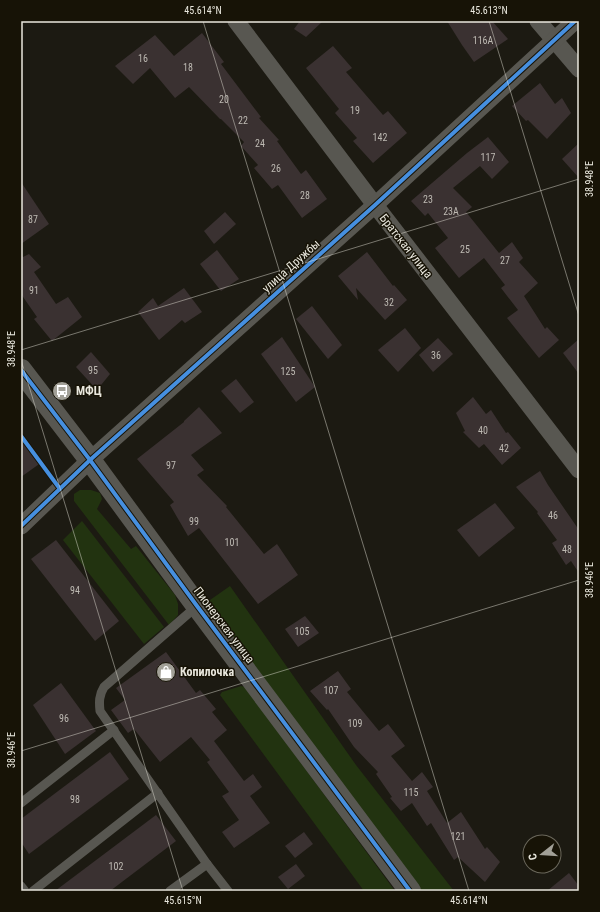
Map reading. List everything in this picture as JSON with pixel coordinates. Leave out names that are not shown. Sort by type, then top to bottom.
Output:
[{"type":"street","name":"Братская улица","points":[[236,21],[375,205],[579,470]]},
{"type":"street","points":[[538,21],[579,70]]},
{"type":"street","name":"улица Дружбы","points":[[21,526],[90,460],[375,205],[575,21]]},
{"type":"street","name":"Пионерская улица","points":[[21,370],[90,460],[410,891]]},
{"type":"lane","points":[[197,606],[104,687],[100,692],[100,711],[207,864],[228,891]]},
{"type":"lane","points":[[21,803],[114,730]]},
{"type":"lane","points":[[33,891],[158,793]]},
{"type":"lane","points":[[170,891],[207,864]]},
{"type":"lane","points":[[21,886],[25,891]]},
{"type":"green space","points":[[80,490],[91,490],[100,493],[102,499],[97,509],[131,549],[136,546],[175,595],[178,604],[178,615],[169,625],[74,501],[74,494]]},
{"type":"green space","points":[[82,521],[164,627],[144,644],[63,540]]},
{"type":"green space","points":[[230,586],[356,765],[454,891],[419,891],[210,607],[210,600]]},
{"type":"green space","points":[[241,686],[245,687],[395,891],[364,891],[220,695],[222,692]]},
{"type":"building","points":[[300,21],[323,21],[306,37],[294,29]]},
{"type":"building","points":[[447,21],[492,21],[508,39],[474,62]]},
{"type":"building","points":[[202,33],[224,62],[221,64],[261,117],[259,118],[279,140],[277,141],[301,174],[306,170],[327,199],[302,218],[278,185],[272,189],[254,168],[258,165],[241,146],[244,142],[189,87],[175,98],[150,68],[133,84],[115,66],[155,35],[174,56]]},
{"type":"building","points":[[333,46],[352,68],[346,72],[383,115],[388,111],[407,133],[373,163],[353,141],[357,138],[335,113],[339,109],[306,68]]},
{"type":"building","points":[[540,83],[555,104],[562,98],[571,113],[547,139],[528,120],[526,121],[512,106]]},
{"type":"building","points":[[488,137],[509,162],[492,179],[480,166],[453,188],[472,207],[466,212],[499,253],[512,242],[523,258],[519,262],[538,283],[524,296],[545,329],[547,327],[559,340],[539,358],[507,318],[518,310],[501,288],[505,285],[484,258],[459,278],[435,248],[448,238],[428,213],[425,216],[411,201]]},
{"type":"building","points":[[579,143],[579,178],[562,159]]},
{"type":"building","points":[[21,182],[49,224],[21,244]]},
{"type":"building","points":[[225,212],[236,224],[214,244],[204,231]]},
{"type":"building","points":[[217,250],[239,279],[221,291],[200,264]]},
{"type":"building","points":[[367,252],[393,286],[394,285],[407,300],[385,320],[356,288],[358,300],[338,276]]},
{"type":"building","points":[[21,254],[23,257],[29,254],[41,267],[34,272],[56,304],[68,297],[82,317],[52,341],[34,319],[37,317],[21,294]]},
{"type":"building","points":[[184,288],[202,312],[185,323],[182,320],[159,340],[138,312],[153,298],[158,306]]},
{"type":"building","points":[[312,306],[342,345],[328,359],[296,319]]},
{"type":"building","points":[[405,328],[421,348],[398,372],[378,350]]},
{"type":"building","points":[[282,337],[315,387],[296,402],[261,354]]},
{"type":"building","points":[[438,338],[453,354],[433,372],[419,355]]},
{"type":"building","points":[[579,339],[579,374],[563,353]]},
{"type":"building","points":[[91,352],[110,374],[97,390],[76,367]]},
{"type":"building","points":[[236,379],[254,402],[240,413],[221,391]]},
{"type":"building","points":[[473,397],[486,414],[491,410],[506,433],[508,432],[521,448],[502,465],[484,444],[479,448],[463,432],[465,431],[456,413]]},
{"type":"building","points":[[199,407],[222,433],[191,455],[204,470],[197,475],[227,506],[226,507],[264,554],[277,544],[298,575],[258,604],[199,528],[188,536],[170,505],[174,502],[137,459],[184,422]]},
{"type":"building","points":[[21,433],[42,462],[21,477]]},
{"type":"building","points":[[540,471],[579,530],[579,573],[571,561],[566,565],[552,543],[557,540],[537,513],[538,512],[516,487]]},
{"type":"building","points":[[495,503],[515,528],[479,557],[457,530]]},
{"type":"building","points":[[56,540],[119,621],[95,641],[31,559]]},
{"type":"building","points":[[305,616],[319,633],[298,647],[285,629]]},
{"type":"building","points":[[166,652],[196,693],[200,690],[216,709],[212,712],[227,730],[214,741],[244,781],[253,774],[262,787],[250,796],[270,823],[234,848],[222,832],[239,820],[222,796],[229,792],[207,762],[210,760],[191,737],[160,762],[134,729],[128,733],[111,710],[125,700],[116,688]]},
{"type":"building","points":[[338,671],[351,689],[347,692],[379,731],[388,724],[405,746],[391,756],[412,781],[422,772],[433,787],[427,791],[447,823],[461,812],[485,849],[487,847],[500,862],[485,882],[458,857],[454,860],[431,823],[427,826],[412,803],[401,811],[390,798],[392,797],[376,774],[378,772],[354,747],[328,709],[327,710],[310,691]]},
{"type":"building","points":[[61,683],[96,731],[65,754],[33,705]]},
{"type":"building","points":[[110,752],[129,779],[29,854],[21,842],[21,819]]},
{"type":"building","points":[[156,815],[176,841],[110,891],[55,891]]},
{"type":"building","points":[[304,832],[313,844],[295,858],[285,846]]},
{"type":"building","points":[[296,864],[305,876],[288,889],[278,877]]},
{"type":"building","points":[[569,873],[579,886],[579,891],[547,891]]},
{"type":"cycle path","points":[[21,526],[90,460],[375,205],[575,21]]},
{"type":"cycle path","points":[[21,370],[90,460],[410,891]]},
{"type":"cycle path","points":[[21,436],[60,489]]},
{"type":"place","name":"МФЦ","points":[[62,391]]},
{"type":"place","name":"Копилочка","points":[[166,672]]}]
